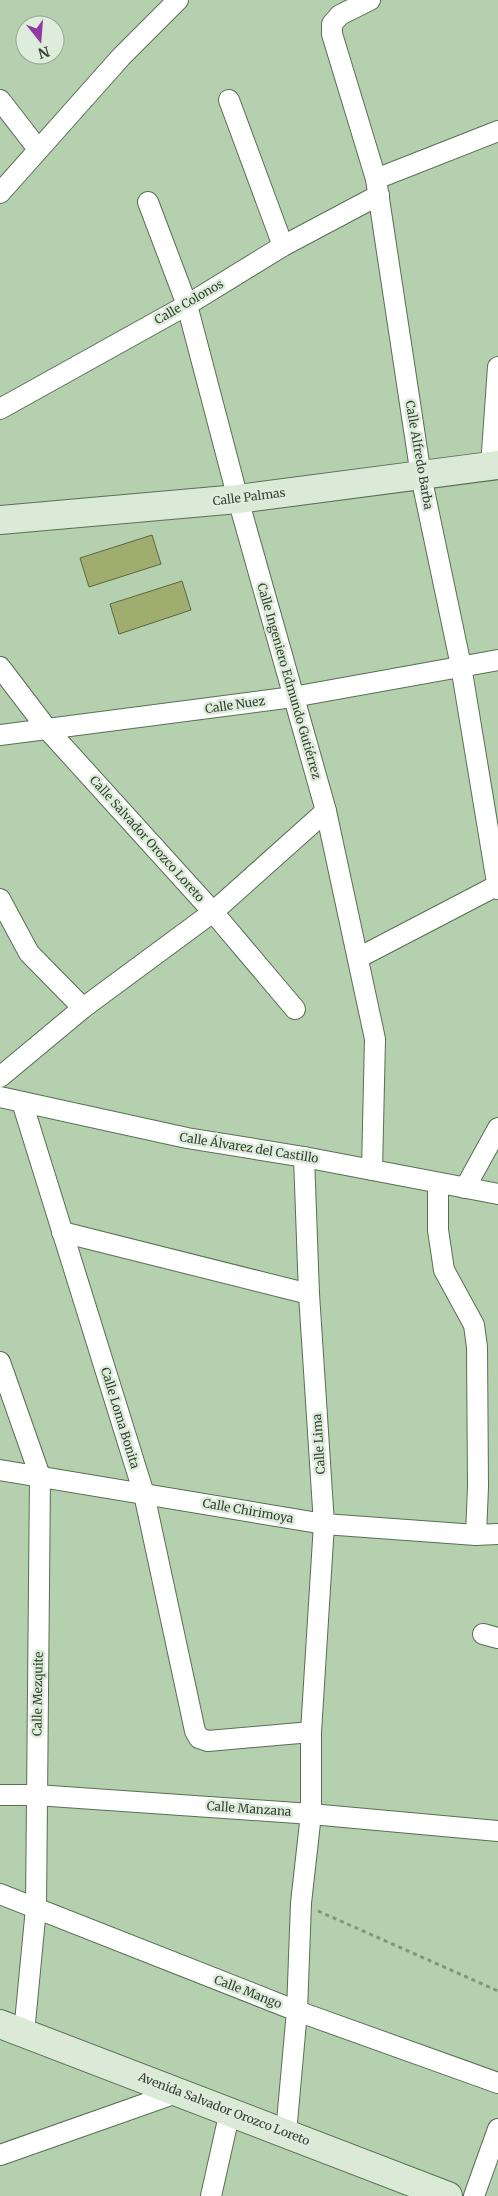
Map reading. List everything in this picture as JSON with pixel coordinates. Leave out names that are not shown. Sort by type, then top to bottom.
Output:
[{"type":"street","points":[[0,193],[121,57],[178,0]]},
{"type":"street","name":"Calle Alfredo Barba","points":[[370,0],[340,15],[332,24],[332,34],[377,187],[421,476],[461,666],[498,887]]},
{"type":"street","points":[[0,100],[38,149]]},
{"type":"street","points":[[230,100],[282,246]]},
{"type":"street","name":"Calle Colonos","points":[[0,409],[187,305],[377,187],[498,131]]},
{"type":"street","name":"Calle Ingeniero Edmundo Gutiérrez","points":[[148,202],[187,305],[292,698],[326,812],[375,1038],[372,1170]]},
{"type":"street","points":[[494,465],[498,367]]},
{"type":"street","name":"Calle Palmas","points":[[0,520],[238,499],[494,465]]},
{"type":"street","name":"Calle Nuez","points":[[0,735],[292,698],[498,660]]},
{"type":"street","name":"Calle Salvador Orozco Loreto","points":[[0,668],[48,730],[213,912],[295,1009]]},
{"type":"street","points":[[0,1077],[83,1008],[213,912],[326,812]]},
{"type":"street","points":[[358,958],[498,887]]},
{"type":"street","points":[[0,899],[28,953],[83,1008]]},
{"type":"street","name":"Calle Álvarez del Castillo","points":[[0,1097],[188,1138],[304,1157],[498,1194]]},
{"type":"street","name":"Calle Loma Bonita","points":[[22,1102],[144,1494],[195,1731],[200,1738],[208,1741],[311,1732]]},
{"type":"street","points":[[466,1188],[498,1128]]},
{"type":"street","name":"Calle Lima","points":[[286,2133],[297,2011],[301,1903],[311,1814],[311,1732],[324,1524],[304,1157]]},
{"type":"street","points":[[438,1183],[438,1230],[444,1270],[474,1325],[477,1347],[478,1487],[476,1535]]},
{"type":"street","points":[[62,1232],[310,1294]]},
{"type":"street","name":"Calle Mezquite","points":[[0,1362],[40,1476],[36,1908],[12,2028]]},
{"type":"street","name":"Calle Chirimoya","points":[[0,1470],[324,1524],[476,1535],[498,1534]]},
{"type":"street","name":"Calle Manzana","points":[[0,1795],[36,1795],[311,1814],[498,1831]]},
{"type":"street","name":"Calle Mango","points":[[0,1894],[297,2011],[498,2083]]},
{"type":"street","name":"Avenida Salvador Orozco Loreto","points":[[12,2028],[448,2196]]},
{"type":"street","points":[[0,2155],[179,2092]]},
{"type":"street","points":[[211,2196],[230,2111]]},
{"type":"street","points":[[474,2196],[498,2129]]},
{"type":"path","points":[[301,1903],[498,1991]]},
{"type":"building","points":[[152,535],[161,564],[89,587],[80,558]]},
{"type":"building","points":[[182,581],[191,610],[119,634],[110,604]]}]
